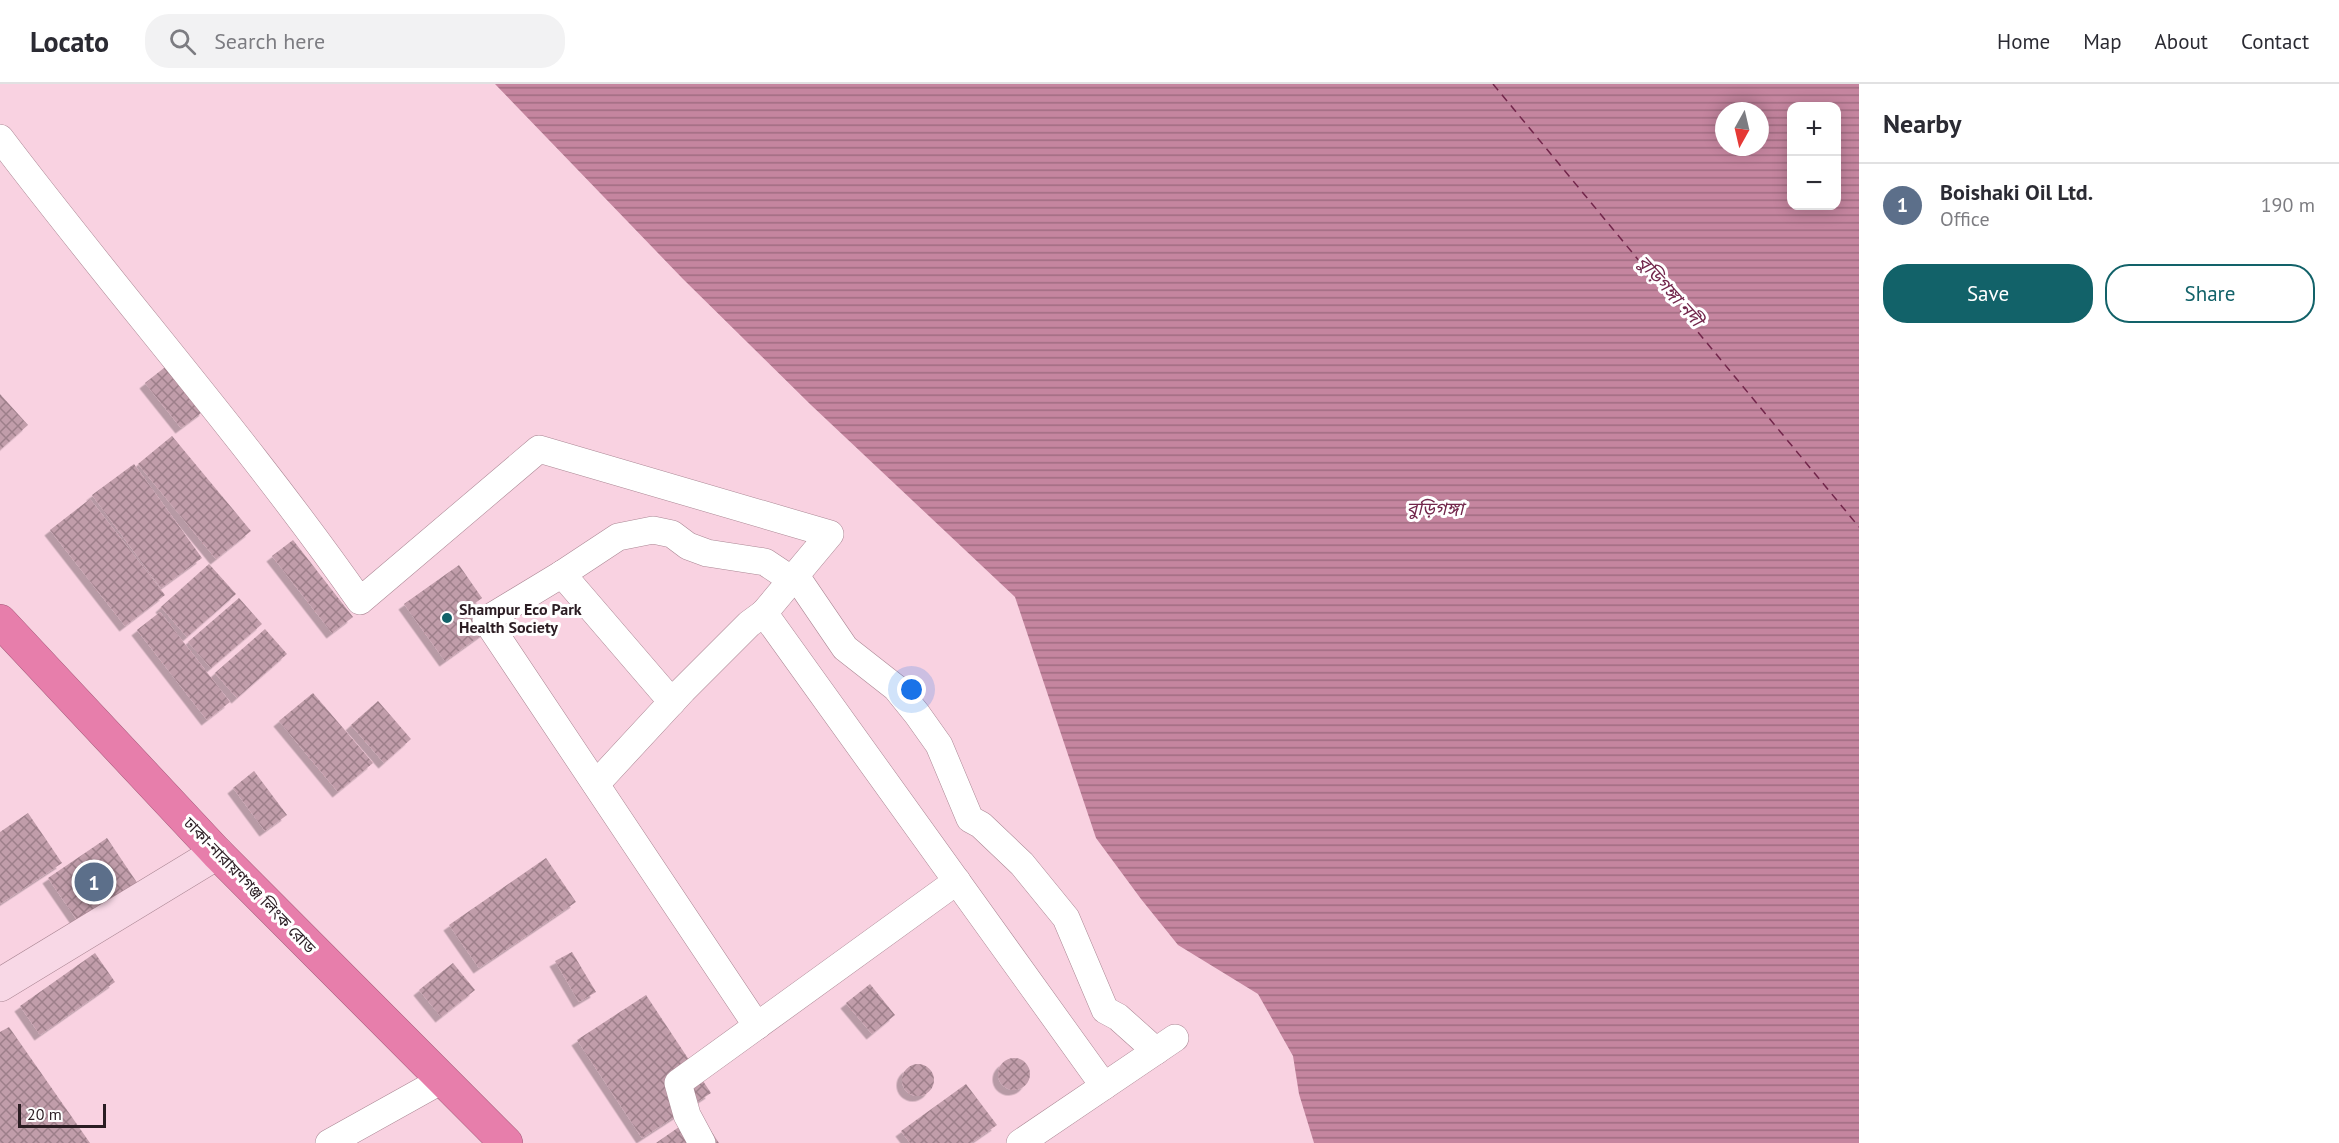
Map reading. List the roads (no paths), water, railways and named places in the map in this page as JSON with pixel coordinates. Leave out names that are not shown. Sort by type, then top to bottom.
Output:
[{"type":"highway","name":"ঢাকা-নারায়ণগঞ্জ লিংক রোড","points":[[0,621],[217,853],[506,1143]]},
{"type":"main road","points":[[0,985],[217,853]]},
{"type":"street","points":[[0,138],[309,529],[360,601],[539,449],[830,534],[764,613],[749,624],[672,702],[596,784]]},
{"type":"street","points":[[757,1026],[486,620],[618,537],[653,530],[672,534],[688,546],[707,553],[765,562],[792,580],[800,582],[844,648],[896,688],[917,714],[939,745],[970,819],[981,825],[1022,864],[1066,918],[1105,1010],[1166,1044],[1020,1143]]},
{"type":"street","points":[[562,574],[672,702]]},
{"type":"street","points":[[764,613],[1104,1086]]},
{"type":"street","points":[[702,1143],[687,1115],[678,1083],[957,881]]},
{"type":"street","points":[[329,1143],[442,1080]]},
{"type":"water","name":"বুড়িগঙ্গা","points":[[495,84],[1859,84],[1859,1143],[1314,1143],[1299,1094],[1293,1056],[1258,994],[1178,945],[1096,838],[1015,597],[811,405],[683,279]]},
{"type":"place","name":"Shampur Eco Park Health Society","points":[[447,618]]},
{"type":"place","name":"Boishaki Oil Ltd.","points":[[94,882]]},
{"type":"water label","name":"বুড়িগঙ্গা নদী","points":[[1670,291]]}]
